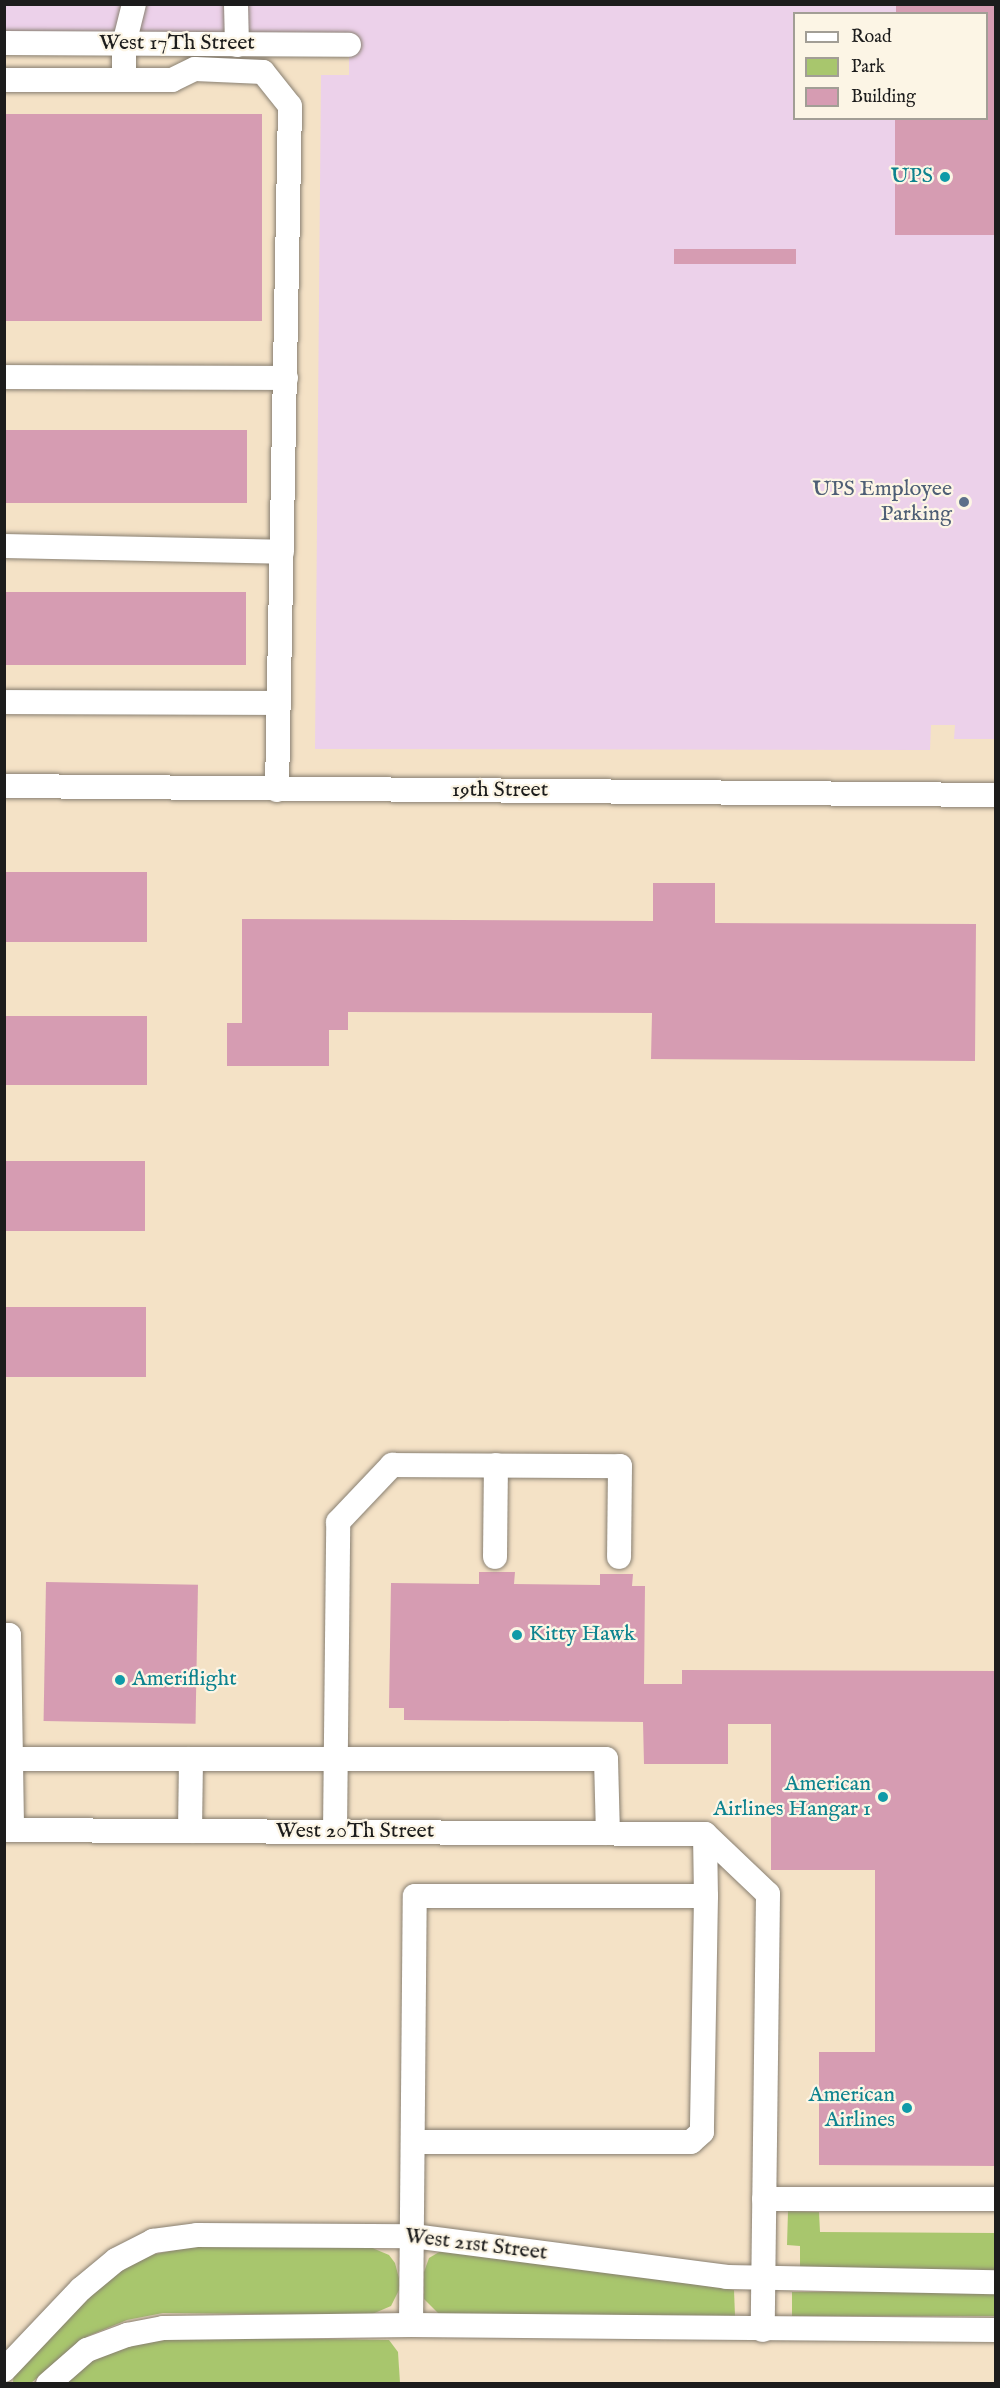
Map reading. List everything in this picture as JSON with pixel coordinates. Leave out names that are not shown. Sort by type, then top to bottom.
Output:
[{"type":"street","points":[[124,80],[124,44],[134,4]]},
{"type":"street","points":[[237,4],[237,45]]},
{"type":"street","name":"West 17Th Street","points":[[4,43],[350,45]]},
{"type":"street","points":[[4,80],[172,80],[195,69],[263,72],[290,106],[277,790]]},
{"type":"street","points":[[4,377],[286,378]]},
{"type":"street","points":[[4,546],[282,552]]},
{"type":"street","points":[[4,702],[279,703]]},
{"type":"street","name":"19th Street","points":[[4,786],[996,795]]},
{"type":"street","points":[[335,1832],[338,1522],[392,1465],[620,1466],[619,1557]]},
{"type":"street","points":[[495,1557],[496,1465]]},
{"type":"street","points":[[4,1635],[9,1635],[8,1830]]},
{"type":"street","points":[[8,1759],[606,1759],[609,1833]]},
{"type":"street","points":[[190,1831],[191,1759]]},
{"type":"street","name":"West 20Th Street","points":[[8,1830],[705,1834]]},
{"type":"street","points":[[413,2142],[691,2142],[702,2132],[705,1834]]},
{"type":"street","points":[[705,1834],[768,1894],[764,2330]]},
{"type":"street","points":[[411,2325],[415,1896],[706,1896]]},
{"type":"street","points":[[764,2199],[996,2199]]},
{"type":"street","name":"West 21st Street","points":[[4,2370],[81,2289],[116,2260],[153,2241],[197,2235],[412,2236],[764,2279],[996,2282]]},
{"type":"street","points":[[48,2384],[87,2350],[127,2335],[163,2328],[411,2325],[764,2330],[996,2330]]},
{"type":"shaded area","points":[[5,4],[995,5],[995,739],[954,739],[955,725],[931,725],[930,750],[315,749],[321,75],[349,75],[349,33],[5,32]]},
{"type":"green space","points":[[788,2211],[819,2212],[820,2232],[995,2233],[995,2271],[800,2269],[800,2246],[787,2245]]},
{"type":"green space","points":[[199,2245],[370,2247],[389,2255],[395,2263],[401,2286],[391,2306],[370,2315],[163,2313],[127,2320],[88,2336],[31,2383],[13,2383],[14,2368],[118,2271],[151,2255]]},
{"type":"green space","points":[[446,2248],[734,2290],[735,2316],[439,2314],[424,2299],[424,2272],[429,2258]]},
{"type":"green space","points":[[792,2292],[995,2292],[995,2316],[792,2316]]},
{"type":"green space","points":[[194,2337],[389,2340],[398,2352],[400,2383],[65,2384],[90,2362],[127,2344]]},
{"type":"building","name":"UPS","points":[[896,4],[996,4],[996,235],[895,235],[895,120],[988,120],[988,12],[896,12]]},
{"type":"building","points":[[4,114],[262,114],[262,321],[4,321]]},
{"type":"building","points":[[674,249],[796,249],[796,264],[674,264]]},
{"type":"building","points":[[4,430],[247,430],[247,503],[4,503]]},
{"type":"building","points":[[4,592],[246,592],[246,665],[4,665]]},
{"type":"building","points":[[4,872],[147,872],[147,942],[4,942]]},
{"type":"building","points":[[653,883],[715,883],[715,923],[976,924],[975,1061],[651,1059],[652,1013],[348,1012],[348,1030],[329,1030],[329,1066],[227,1066],[227,1023],[242,1023],[242,919],[653,921]]},
{"type":"building","points":[[4,1016],[147,1016],[147,1085],[4,1085]]},
{"type":"building","points":[[4,1161],[145,1161],[145,1231],[4,1231]]},
{"type":"building","points":[[4,1307],[146,1307],[146,1377],[4,1377]]},
{"type":"building","points":[[479,1572],[515,1572],[514,1584],[600,1585],[600,1574],[633,1574],[632,1586],[645,1586],[644,1684],[682,1684],[682,1670],[996,1671],[996,2166],[819,2165],[819,2052],[875,2052],[875,1870],[771,1870],[771,1724],[728,1724],[728,1764],[644,1764],[643,1722],[404,1720],[404,1708],[389,1708],[391,1583],[479,1584]]},
{"type":"building","name":"Ameriflight","points":[[46,1582],[198,1585],[196,1724],[44,1721]]},
{"type":"place","name":"UPS","points":[[945,177]]},
{"type":"place","name":"UPS Employee Parking","points":[[964,502]]},
{"type":"place","name":"Kitty Hawk","points":[[517,1635]]},
{"type":"place","name":"Ameriflight","points":[[120,1680]]},
{"type":"place","name":"American Airlines Hangar 1","points":[[883,1797]]},
{"type":"place","name":"American Airlines","points":[[907,2108]]}]
